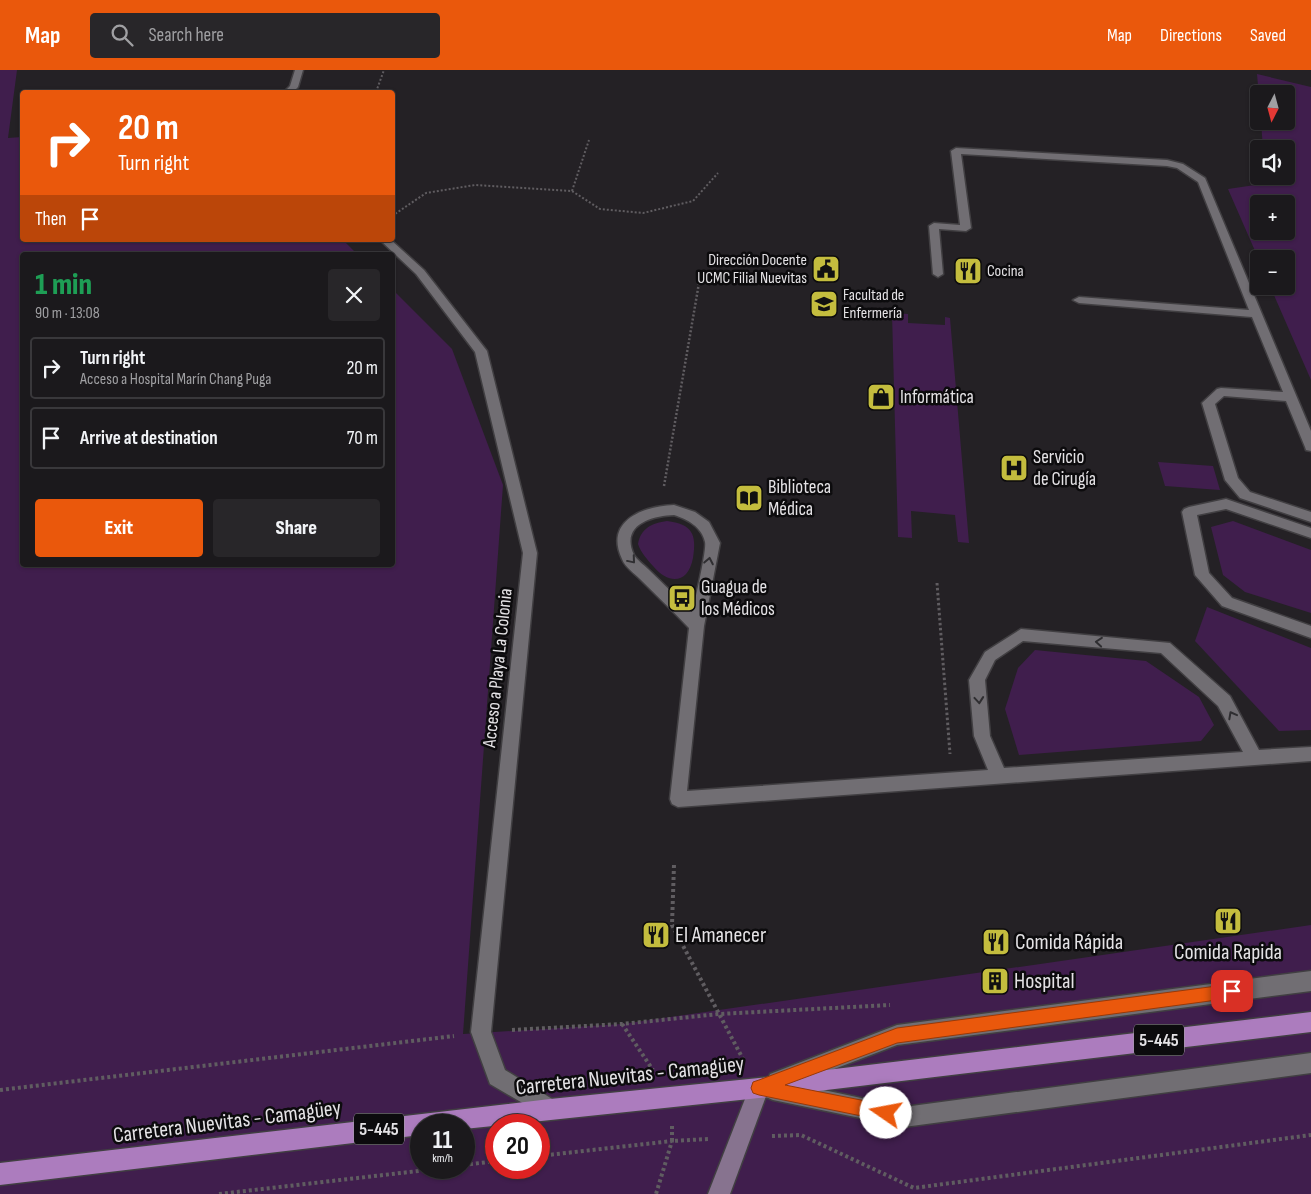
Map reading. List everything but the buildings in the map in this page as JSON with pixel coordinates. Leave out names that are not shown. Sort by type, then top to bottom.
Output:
[{"type":"highway","name":"Carretera Nuevitas - Camagüey","points":[[0,1174],[550,1109],[759,1088],[1311,1022]]},
{"type":"main road","points":[[719,1194],[759,1088]]},
{"type":"street","points":[[290,90],[294,87],[299,70]]},
{"type":"street","points":[[938,274],[934,226],[966,228],[956,151],[1166,163],[1180,166],[1202,180],[1311,446]]},
{"type":"street","name":"Acceso a Playa La Colonia","points":[[387,242],[420,272],[481,351],[530,553],[481,1032],[497,1077],[550,1109]]},
{"type":"street","points":[[1079,300],[1257,314]]},
{"type":"street","points":[[1291,397],[1221,392],[1208,403],[1232,480],[1245,495],[1311,517]]},
{"type":"street","points":[[1311,533],[1226,504],[1190,512],[1202,575],[1227,602],[1311,632]]},
{"type":"street","points":[[697,626],[628,558],[623,547],[623,536],[628,526],[638,517],[650,512],[679,510],[703,522],[710,532],[713,542],[697,626],[678,799],[1311,754]]},
{"type":"street","points":[[999,776],[982,736],[978,680],[990,656],[1021,635],[1165,648],[1224,701],[1255,758]]},
{"type":"street","points":[[759,1088],[897,1035],[1311,981]]},
{"type":"street","name":"Carretera Nuevitas - Camagüey","points":[[759,1088],[904,1117],[1311,1062]]},
{"type":"path","points":[[377,90],[384,70]]},
{"type":"path","points":[[572,191],[589,140]]},
{"type":"path","points":[[395,214],[426,193],[475,185],[572,191],[600,209],[643,213],[693,201],[718,173]]},
{"type":"path","points":[[664,510],[664,478],[699,283]]},
{"type":"path","points":[[937,582],[952,780]]},
{"type":"path","points":[[674,865],[672,925],[759,1088]]},
{"type":"path","points":[[0,1090],[481,1032],[622,1024],[719,1014],[898,1004]]},
{"type":"path","points":[[550,1155],[672,1141],[801,1135],[914,1188],[1311,1135]]},
{"type":"path","points":[[656,1194],[672,1141]]},
{"type":"path","points":[[219,1194],[410,1172]]},
{"type":"shaded area","points":[[0,70],[17,70],[8,138],[20,137],[20,242],[345,242],[355,252],[20,252],[20,567],[395,567],[395,292],[452,349],[503,485],[463,1034],[622,1024],[1311,925],[1311,1194],[0,1194]]},
{"type":"shaded area","points":[[1257,74],[1311,87],[1311,380],[1274,295],[1295,295],[1295,250],[1255,250],[1250,240],[1295,240],[1295,195],[1250,195],[1250,239],[1228,189],[1255,185],[1295,185],[1295,140],[1262,140],[1262,130],[1295,130],[1295,85],[1258,85]]},
{"type":"shaded area","points":[[892,313],[908,314],[908,323],[945,325],[945,317],[950,318],[969,543],[958,542],[955,515],[911,511],[912,538],[898,537]]},
{"type":"shaded area","points":[[1158,462],[1213,466],[1220,490],[1165,486]]},
{"type":"shaded area","points":[[667,521],[675,522],[687,528],[693,537],[694,550],[691,567],[687,573],[677,579],[671,579],[659,572],[644,556],[638,544],[639,538],[648,527]]},
{"type":"shaded area","points":[[1233,521],[1311,550],[1311,613],[1245,592],[1223,575],[1211,527]]},
{"type":"shaded area","points":[[1207,607],[1311,648],[1311,730],[1279,731],[1195,641]]},
{"type":"shaded area","points":[[1035,650],[1146,661],[1199,697],[1214,725],[1201,741],[1019,755],[1005,709],[1018,668]]},
{"type":"place","name":"Dirección Docente UCMC Filial Nuevitas","points":[[826,269]]},
{"type":"place","name":"Cocina","points":[[968,271]]},
{"type":"place","name":"Facultad de Enfermería","points":[[824,304]]},
{"type":"place","name":"Informática","points":[[881,397]]},
{"type":"place","name":"Servicio de Cirugía","points":[[1014,468]]},
{"type":"place","name":"Biblioteca Médica","points":[[749,498]]},
{"type":"place","name":"Guagua de los Médicos","points":[[682,598]]},
{"type":"place","name":"Comida Rapida","points":[[1228,921]]},
{"type":"place","name":"El Amanecer","points":[[656,935]]},
{"type":"place","name":"Comida Rápida","points":[[996,942]]},
{"type":"place","name":"Hospital","points":[[995,981]]},
{"type":"route","points":[[886,1113],[759,1088],[897,1035],[1232,991]]}]
